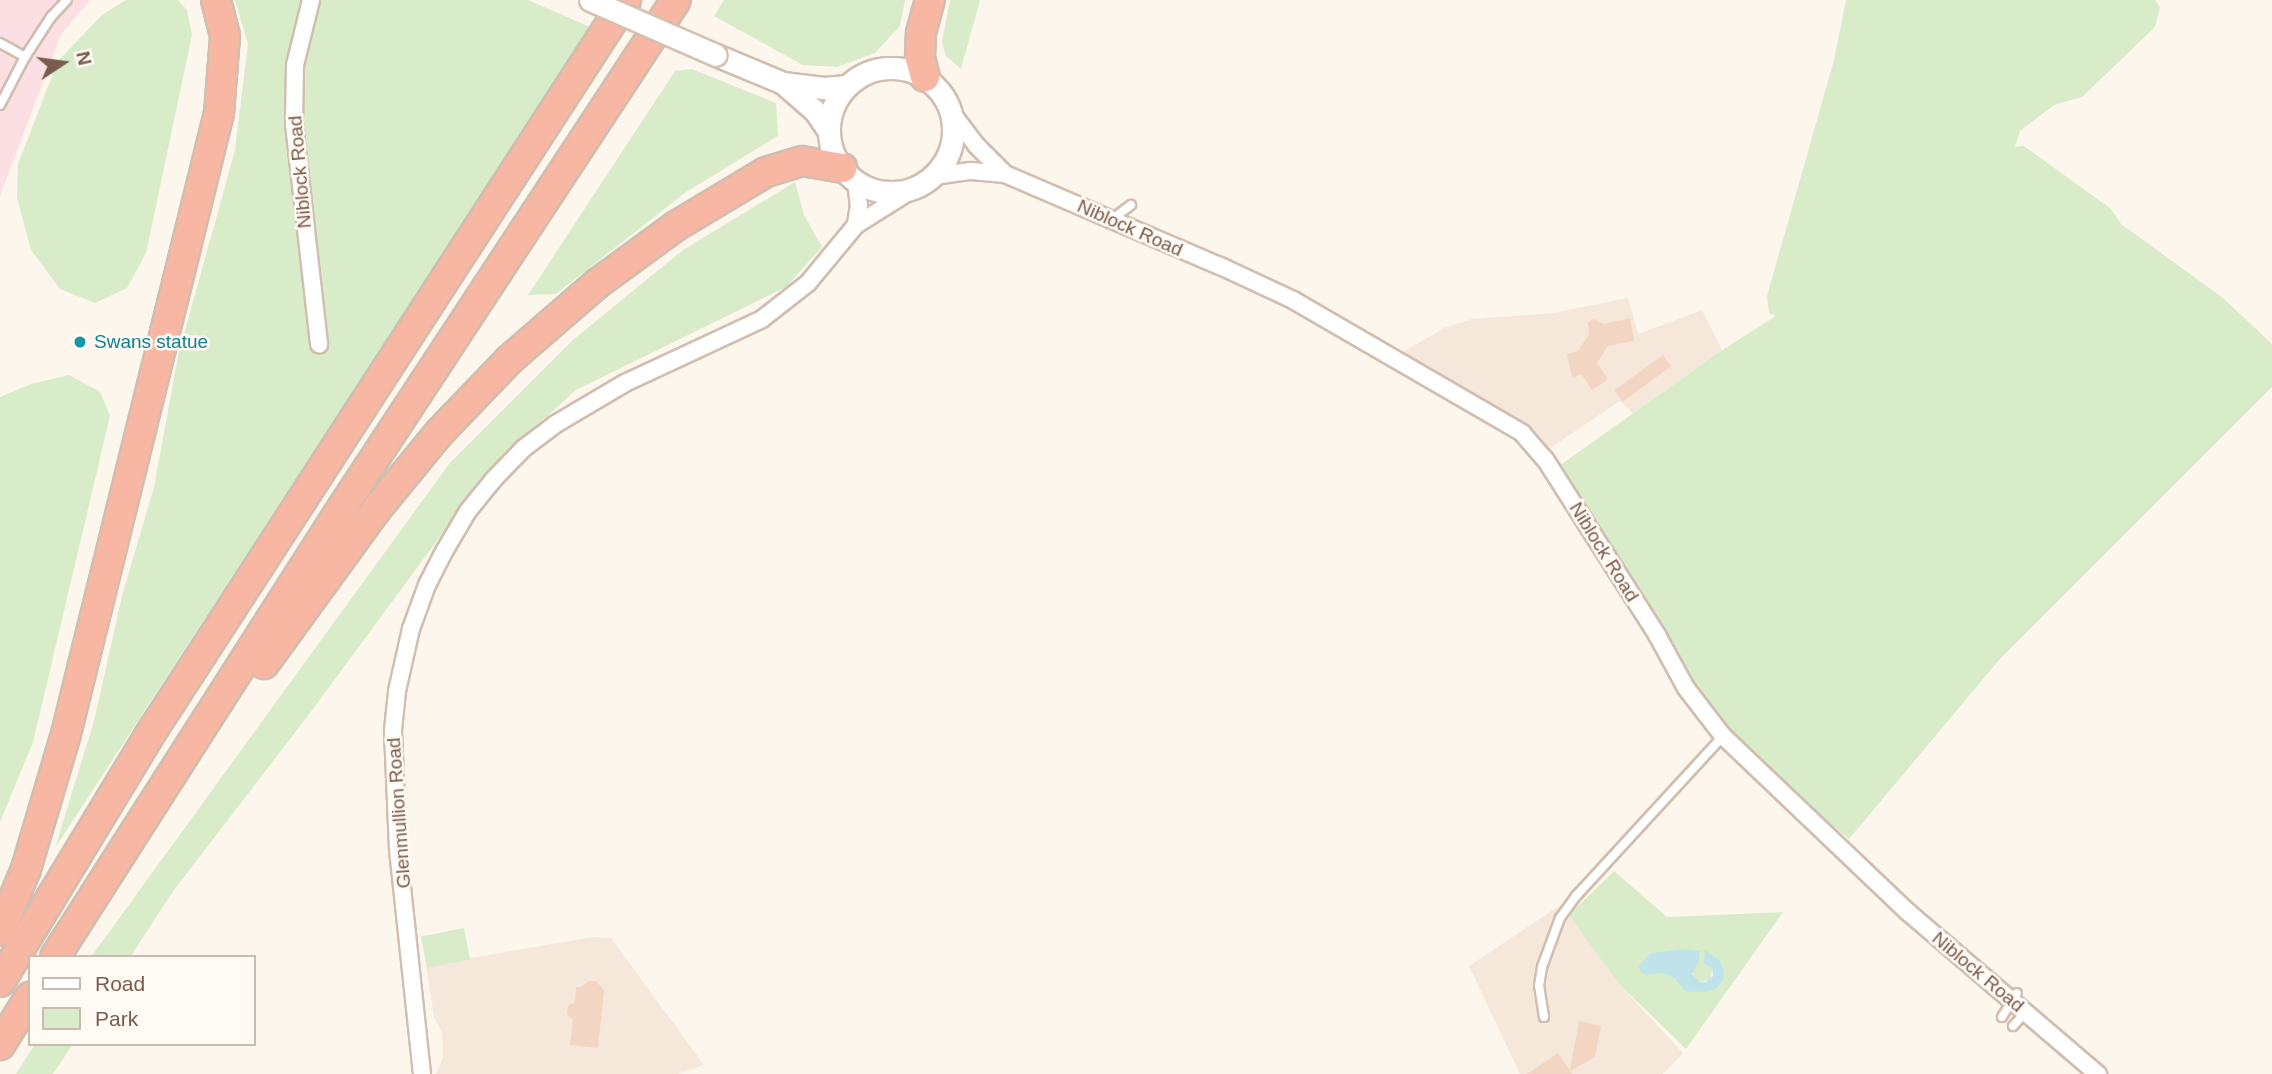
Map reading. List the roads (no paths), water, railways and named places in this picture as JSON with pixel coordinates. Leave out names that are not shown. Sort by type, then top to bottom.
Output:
[{"type":"highway","points":[[0,931],[26,869],[66,734],[219,113],[225,36],[216,0]]},
{"type":"highway","points":[[0,982],[154,727],[626,0]]},
{"type":"highway","points":[[56,955],[134,829],[676,0]]},
{"type":"highway","points":[[925,77],[920,58],[921,33],[930,0]]},
{"type":"highway","points":[[134,829],[225,716],[375,511],[440,432],[509,360],[610,275],[676,226],[766,172],[802,161],[849,175]]},
{"type":"highway","points":[[0,1045],[28,1000]]},
{"type":"main road","points":[[590,0],[783,83],[824,88],[846,86]]},
{"type":"main road","points":[[783,83],[815,111],[829,132],[833,151],[849,175],[874,190],[895,193],[915,188],[934,176],[951,147],[954,130],[952,113],[946,99],[925,77],[906,69],[884,68],[864,74],[846,86],[834,108],[829,132]]},
{"type":"street","name":"Niblock Road","points":[[311,0],[295,65],[294,124],[319,345]]},
{"type":"street","name":"Niblock Road","points":[[952,113],[976,145],[1005,174]]},
{"type":"street","name":"Niblock Road","points":[[934,176],[971,171],[1005,174],[1111,220],[1168,251],[1293,300],[1522,433],[1545,459],[1627,597],[1686,688],[1723,736],[1840,839],[1908,912],[2014,997],[2026,1012],[2098,1074]]},
{"type":"street","points":[[849,175],[859,205],[856,225]]},
{"type":"street","name":"Glenmullion Road","points":[[422,1074],[398,850],[393,742],[402,661],[427,584],[468,511],[524,448],[585,405],[762,319],[808,283],[856,225],[915,188]]},
{"type":"lane","points":[[0,105],[25,57],[51,17],[67,0]]},
{"type":"lane","points":[[0,43],[25,57]]},
{"type":"lane","points":[[1111,220],[1131,205]]},
{"type":"lane","points":[[1544,1017],[1539,986],[1542,967],[1560,919],[1577,895],[1723,736]]},
{"type":"lane","points":[[2002,1017],[2014,997]]},
{"type":"lane","points":[[2012,1026],[2026,1012]]},
{"type":"water","points":[[1684,949],[1699,951],[1699,961],[1692,974],[1699,982],[1706,982],[1713,976],[1712,969],[1704,963],[1705,950],[1719,960],[1724,971],[1723,981],[1717,988],[1707,992],[1685,991],[1675,979],[1663,973],[1647,975],[1640,971],[1639,966],[1651,953]]},
{"type":"place","name":"Swans statue","points":[[80,342]]}]
